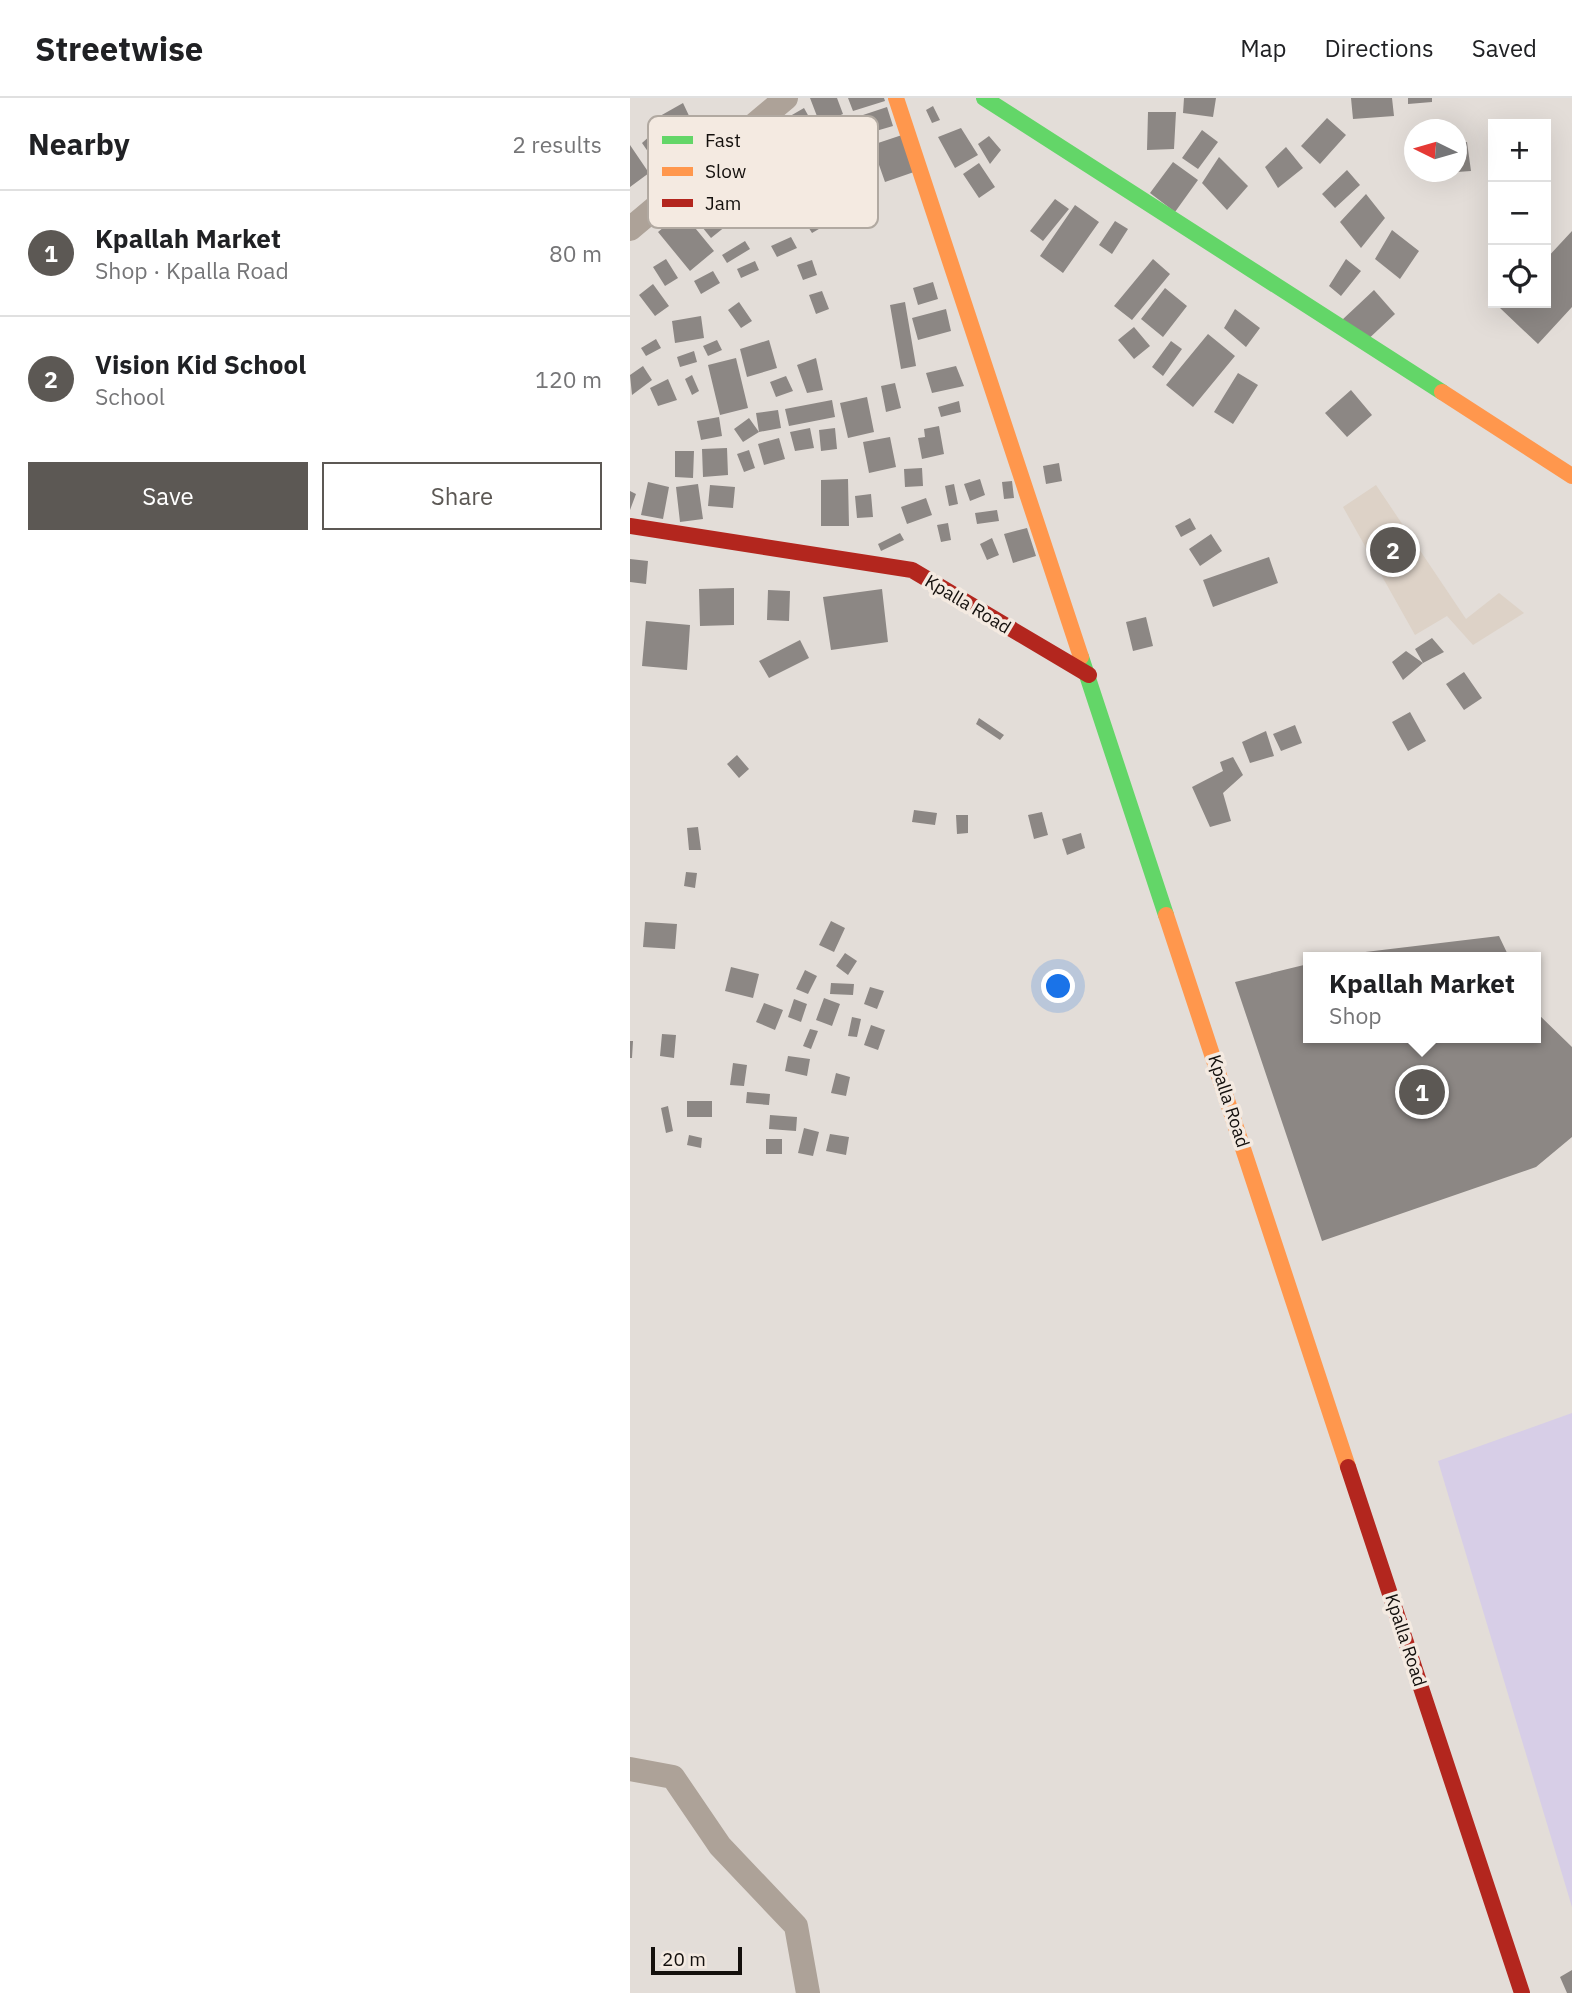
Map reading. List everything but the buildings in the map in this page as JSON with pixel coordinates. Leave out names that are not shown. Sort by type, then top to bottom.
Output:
[{"type":"street","points":[[765,116],[786,98]]},
{"type":"street","points":[[896,98],[1088,675]]},
{"type":"street","points":[[984,98],[1572,476]]},
{"type":"street","points":[[630,229],[648,214]]},
{"type":"street","name":"Kpalla Road","points":[[630,526],[912,570],[1088,675],[1522,1993]]},
{"type":"street","points":[[630,1769],[673,1777],[720,1846],[796,1926],[808,1993]]},
{"type":"shaded area","points":[[1376,485],[1466,619],[1499,593],[1524,613],[1473,645],[1447,616],[1415,635],[1343,507]]},
{"type":"shaded area","points":[[1572,1413],[1572,1907],[1438,1461]]},
{"type":"traffic: fast","points":[[984,98],[1442,392]]},
{"type":"traffic: fast","points":[[1081,657],[1166,915]]},
{"type":"traffic: slow","points":[[896,98],[1081,657]]},
{"type":"traffic: slow","points":[[1442,392],[1572,476]]},
{"type":"traffic: slow","points":[[1166,915],[1348,1467]]},
{"type":"traffic: jam","points":[[630,526],[912,570],[1089,675]]},
{"type":"traffic: jam","points":[[1348,1467],[1522,1993]]},
{"type":"place","name":"Vision Kid School","points":[[1393,550]]},
{"type":"place","name":"Kpallah Market","points":[[1422,1092]]}]
